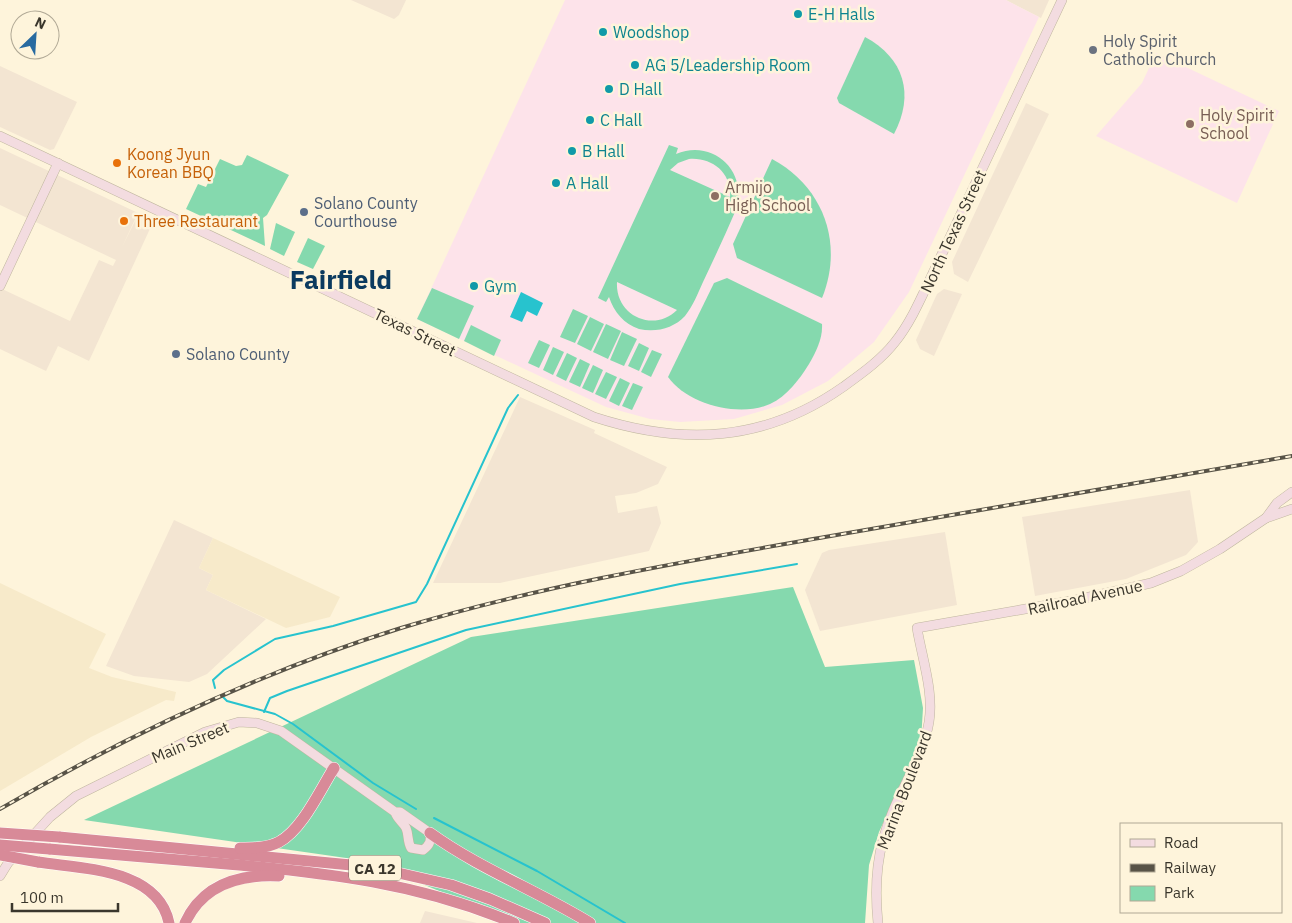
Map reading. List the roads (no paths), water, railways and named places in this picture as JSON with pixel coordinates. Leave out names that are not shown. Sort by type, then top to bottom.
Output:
[{"type":"highway","points":[[197,850],[217,847],[256,848],[278,843],[297,826],[334,768]]},
{"type":"highway","name":"CA 12","points":[[0,832],[333,862],[409,874],[490,899],[545,923]]},
{"type":"highway","points":[[430,833],[475,863],[538,893],[590,923]]},
{"type":"highway","name":"CA 12","points":[[0,844],[331,875],[381,882],[436,894],[514,923]]},
{"type":"highway","points":[[0,855],[107,873],[136,881],[156,896],[163,906],[169,923]]},
{"type":"highway","points":[[185,923],[203,897],[226,882],[237,878],[331,875]]},
{"type":"main road","name":"North Texas Street","points":[[789,418],[828,397],[854,379],[894,343],[925,290],[1062,0]]},
{"type":"main road","name":"Texas Street","points":[[0,136],[594,417],[634,428],[692,436],[716,436],[753,429],[789,418]]},
{"type":"main road","points":[[1,284],[58,163]]},
{"type":"main road","name":"Railroad Avenue","points":[[1266,518],[1277,503],[1292,492]]},
{"type":"main road","name":"Railroad Avenue","points":[[917,628],[1084,599],[1142,586],[1189,566],[1220,549],[1266,518],[1292,508]]},
{"type":"main road","name":"Marina Boulevard","points":[[878,923],[875,882],[878,857],[885,830],[922,748],[929,721],[930,706],[917,628]]},
{"type":"main road","name":"Main Street","points":[[0,876],[8,863],[50,817],[68,802],[218,727],[247,722],[267,725],[292,738],[395,812],[400,812],[430,833],[429,846],[423,850],[411,848],[408,843],[408,831],[396,817],[395,812]]},
{"type":"water","points":[[521,292],[543,303],[537,316],[527,311],[522,322],[510,317]]},
{"type":"waterway","points":[[215,688],[213,680],[224,670],[275,639],[333,626],[416,602],[427,584],[508,408],[518,395]]},
{"type":"waterway","points":[[264,712],[270,698],[287,691],[466,630],[680,584],[797,564]]},
{"type":"waterway","points":[[223,697],[227,701],[275,714],[293,724],[373,783],[416,809]]},
{"type":"waterway","points":[[434,818],[537,871],[625,923]]},
{"type":"railway","points":[[0,809],[146,731],[246,685],[349,645],[453,613],[558,587],[664,566],[1292,456]]},
{"type":"place","name":"E-H Halls","points":[[798,14]]},
{"type":"place","name":"Woodshop","points":[[603,32]]},
{"type":"place","name":"Holy Spirit Catholic Church","points":[[1093,50]]},
{"type":"place","name":"AG 5/Leadership Room","points":[[635,65]]},
{"type":"place","name":"D Hall","points":[[609,89]]},
{"type":"place","name":"C Hall","points":[[590,120]]},
{"type":"place","name":"Holy Spirit School","points":[[1190,124]]},
{"type":"place","name":"B Hall","points":[[572,151]]},
{"type":"place","name":"Koong Jyun Korean BBQ","points":[[117,163]]},
{"type":"place","name":"A Hall","points":[[556,183]]},
{"type":"place","name":"Armijo High School","points":[[715,196]]},
{"type":"place","name":"Solano County Courthouse","points":[[304,212]]},
{"type":"place","name":"Three Restaurant","points":[[124,221]]},
{"type":"place","name":"Gym","points":[[474,286]]},
{"type":"place","name":"Solano County","points":[[176,354]]},
{"type":"district","name":"Fairfield","points":[[341,279]]}]
